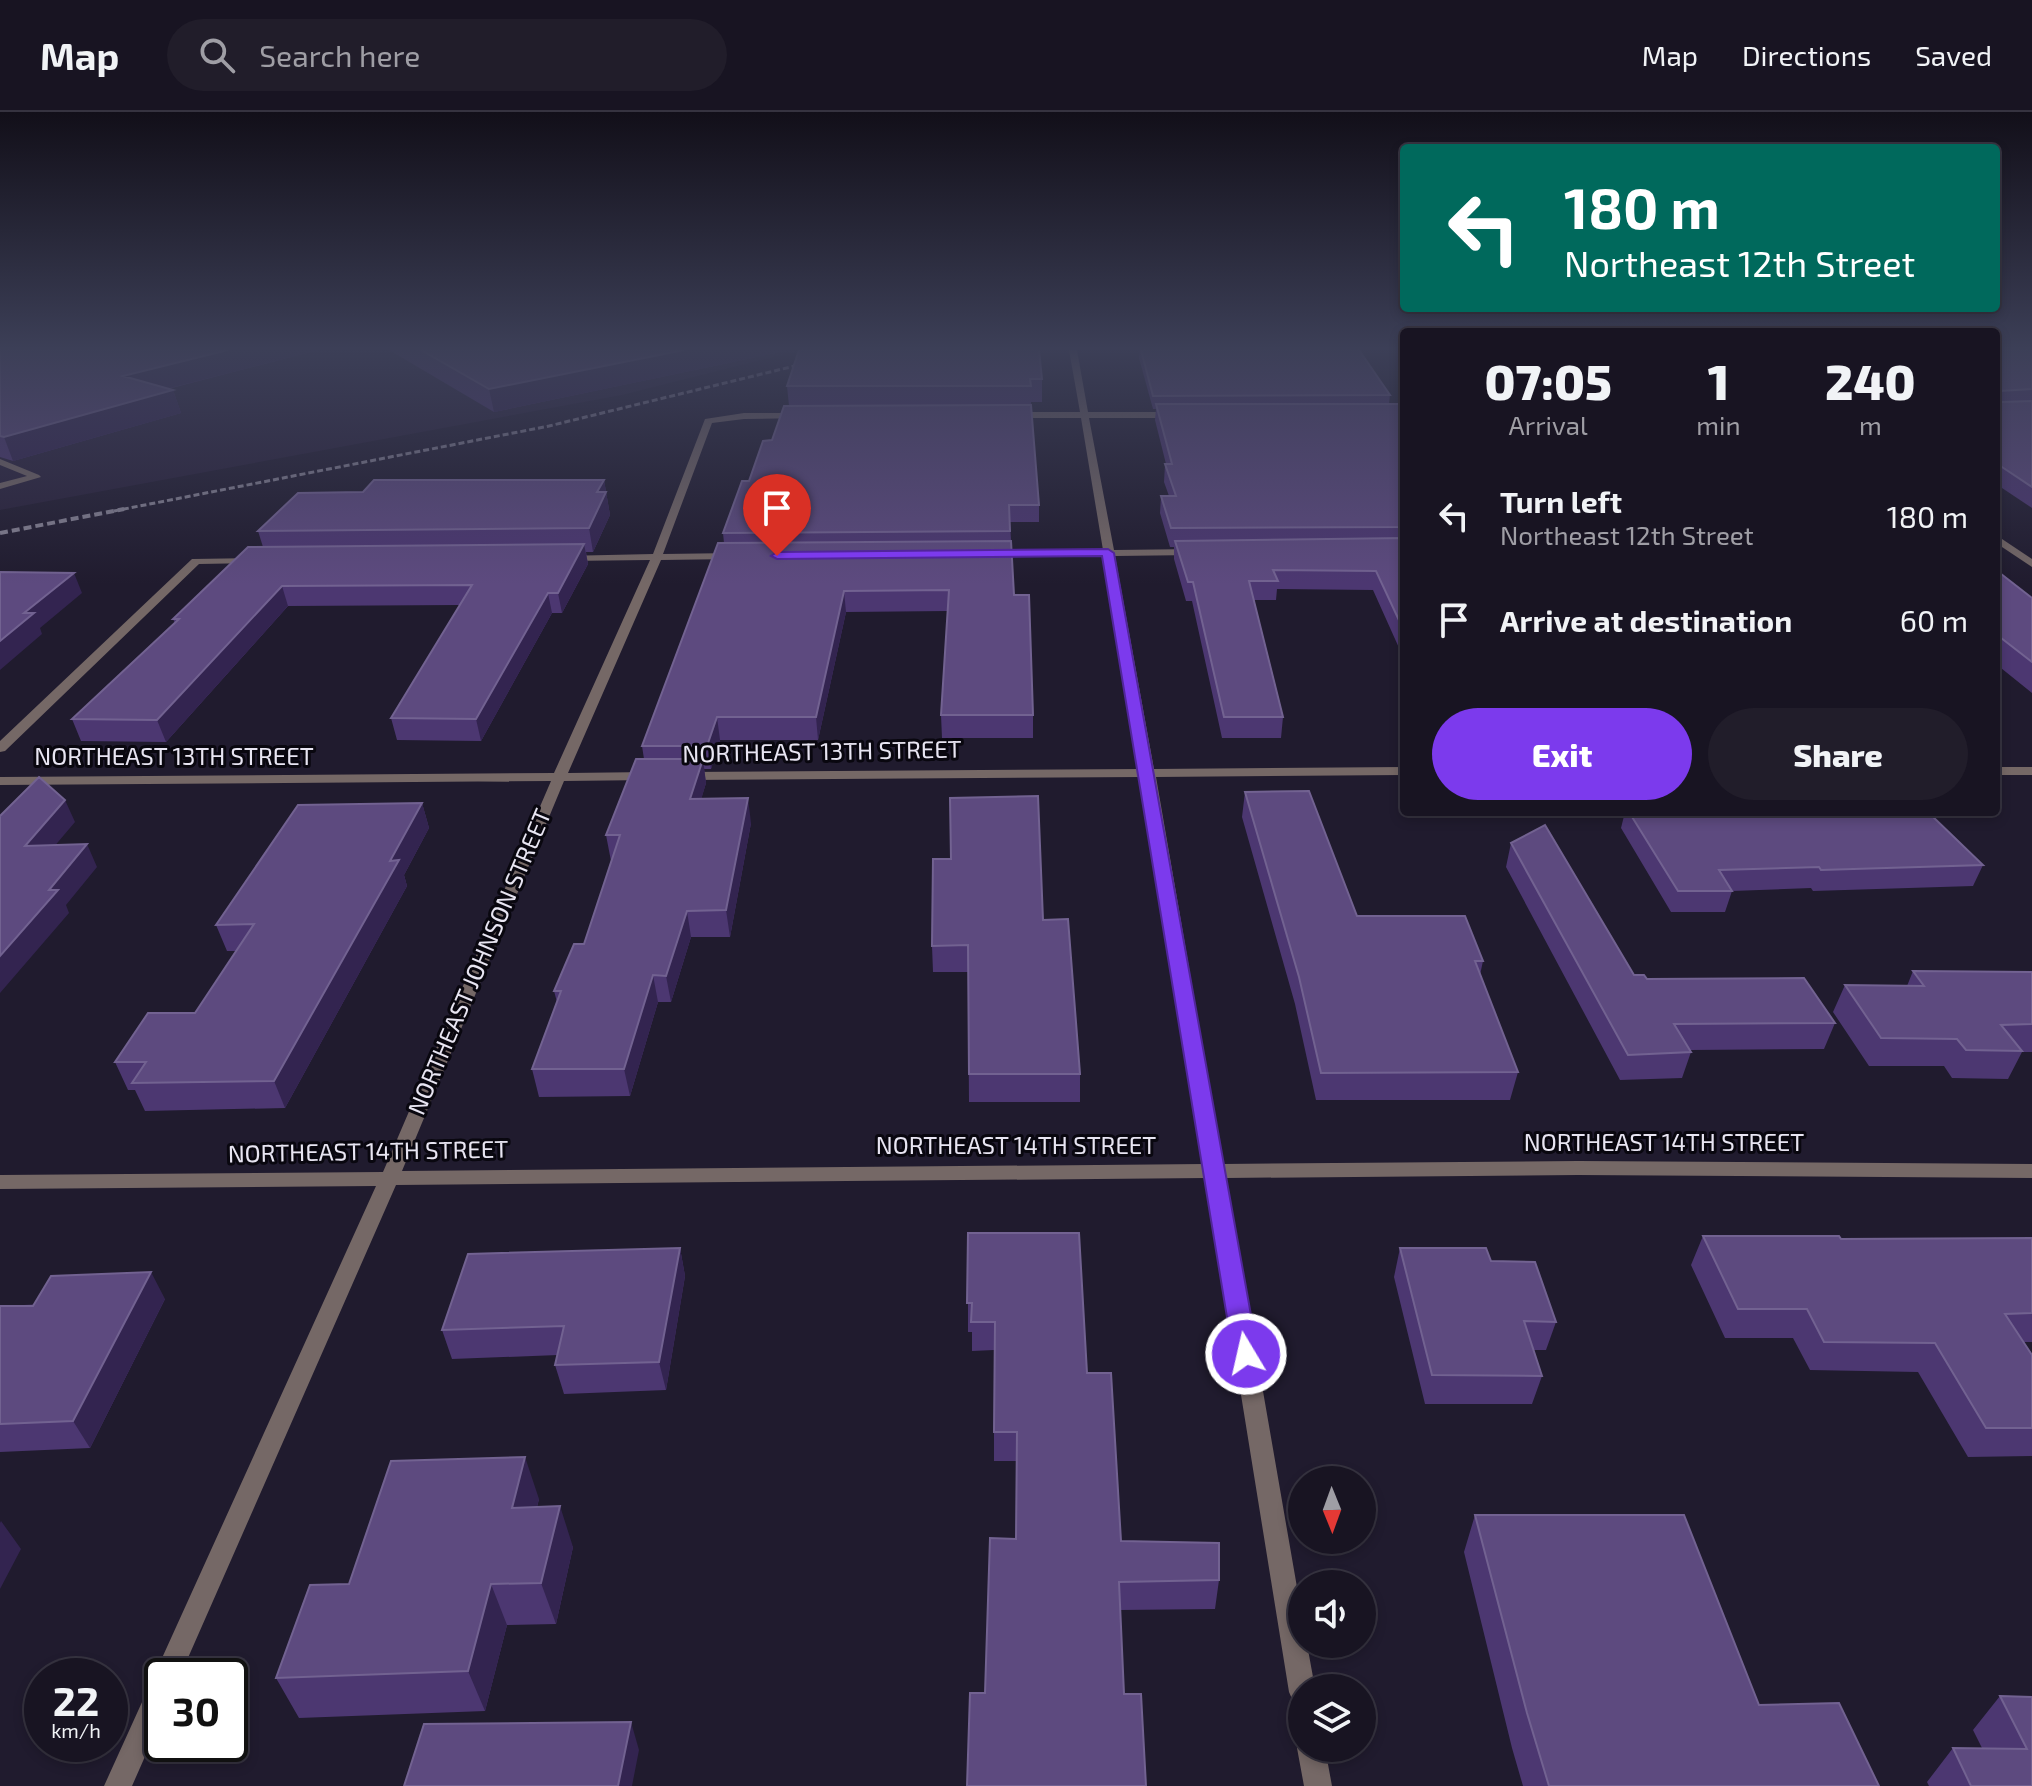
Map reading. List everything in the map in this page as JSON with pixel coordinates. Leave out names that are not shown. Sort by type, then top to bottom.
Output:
[{"type":"street","name":"NORTHEAST JOHNSON STREET","points":[[175,1658],[390,1177],[559,777],[657,557],[705,428]]},
{"type":"street","points":[[1087,428],[1148,771],[1299,1674]]},
{"type":"street","points":[[0,462],[36,477],[0,486]]},
{"type":"street","points":[[2000,541],[2032,564]]},
{"type":"street","points":[[2000,549],[2032,549]]},
{"type":"street","points":[[983,554],[1201,552]]},
{"type":"street","points":[[546,558],[750,556]]},
{"type":"street","points":[[0,748],[196,561],[275,560]]},
{"type":"street","name":"NORTHEAST 13TH STREET","points":[[0,781],[1400,771]]},
{"type":"street","points":[[2000,771],[2032,771]]},
{"type":"street","name":"NORTHEAST 14TH STREET","points":[[0,1182],[1215,1170],[1594,1168],[2032,1171]]},
{"type":"street","points":[[118,1786],[144,1728]]},
{"type":"street","points":[[1314,1762],[1318,1786]]},
{"type":"shaded area","points":[[0,428],[443,428],[0,510]]},
{"type":"building","points":[[0,428],[36,428],[4,437],[0,436]]},
{"type":"building","points":[[776,428],[1033,428],[1039,505],[1009,505],[1010,531],[723,533],[742,481],[749,481],[763,441],[772,440]]},
{"type":"building","points":[[1162,428],[1400,428],[1400,527],[1171,528],[1161,496],[1176,496],[1165,464],[1172,464]]},
{"type":"building","points":[[2000,428],[2032,428],[2032,487],[2000,466]]},
{"type":"building","points":[[374,480],[604,480],[597,492],[606,492],[589,528],[258,531],[298,493],[363,492]]},
{"type":"building","points":[[1400,538],[1400,622],[1376,571],[1273,570],[1278,581],[1249,581],[1283,717],[1224,717],[1193,582],[1188,582],[1175,541]]},
{"type":"building","points":[[1011,541],[1014,595],[1029,595],[1033,715],[941,715],[949,590],[844,591],[816,717],[717,717],[707,746],[642,746],[718,543]]},
{"type":"building","points":[[584,544],[558,593],[548,593],[476,719],[391,718],[472,585],[282,586],[157,720],[72,719],[179,619],[173,619],[248,547]]},
{"type":"building","points":[[0,572],[74,573],[24,613],[34,613],[0,641]]},
{"type":"building","points":[[2000,573],[2032,598],[2032,662],[2000,637]]},
{"type":"building","points":[[636,759],[703,759],[690,799],[748,798],[726,910],[687,911],[666,976],[653,975],[624,1069],[532,1069],[561,991],[554,991],[574,944],[584,944],[620,835],[606,835]]},
{"type":"building","points":[[39,777],[65,800],[25,846],[87,844],[49,890],[58,890],[0,956],[0,816]]},
{"type":"building","points":[[1309,791],[1357,916],[1465,916],[1483,961],[1475,961],[1518,1072],[1321,1073],[1299,977],[1245,792]]},
{"type":"building","points":[[1038,796],[1043,920],[1068,919],[1080,1074],[969,1074],[968,945],[932,946],[933,859],[951,859],[950,798]]},
{"type":"building","points":[[422,803],[390,861],[399,860],[274,1081],[132,1083],[146,1062],[115,1062],[148,1013],[195,1013],[254,924],[216,925],[298,805]]},
{"type":"building","points":[[1631,816],[1932,816],[1983,865],[1719,870],[1732,891],[1678,891]]},
{"type":"building","points":[[1545,825],[1634,975],[1644,975],[1647,979],[1804,978],[1835,1023],[1674,1024],[1691,1052],[1628,1055],[1511,843]]},
{"type":"building","points":[[1913,971],[2032,972],[2032,1024],[2001,1025],[2022,1051],[1966,1050],[1957,1039],[1881,1038],[1845,985],[1924,986]]},
{"type":"building","points":[[968,1233],[1079,1233],[1087,1373],[1111,1373],[1121,1541],[1219,1543],[1219,1580],[1119,1582],[1124,1694],[1141,1694],[1146,1786],[967,1786],[970,1693],[985,1693],[990,1538],[1016,1539],[1017,1432],[994,1432],[995,1322],[971,1322],[972,1303],[967,1303]]},
{"type":"building","points":[[1703,1236],[2032,1238],[2032,1313],[2005,1314],[2032,1355],[2032,1428],[1986,1428],[1935,1343],[1824,1342],[1807,1309],[1738,1309]]},
{"type":"building","points":[[680,1248],[659,1362],[555,1365],[564,1326],[442,1330],[468,1254]]},
{"type":"building","points":[[1400,1248],[1486,1248],[1491,1261],[1535,1262],[1556,1322],[1524,1321],[1542,1376],[1432,1375]]},
{"type":"building","points":[[151,1272],[73,1421],[0,1424],[0,1306],[33,1306],[51,1276]]},
{"type":"building","points":[[525,1457],[512,1508],[560,1506],[541,1583],[491,1584],[468,1671],[276,1678],[310,1585],[349,1584],[391,1461]]},
{"type":"building","points":[[1475,1515],[1684,1515],[1759,1705],[1839,1703],[1879,1786],[1549,1786]]},
{"type":"building","points":[[2000,1696],[2032,1697],[2032,1786],[1971,1786],[1953,1748],[2027,1749]]},
{"type":"building","points":[[631,1722],[618,1786],[404,1786],[424,1724]]},
{"type":"railway","points":[[114,511],[538,428]]},
{"type":"railway","points":[[0,533],[124,509]]},
{"type":"route","points":[[777,556],[1108,553],[1148,771],[1246,1354]]}]
